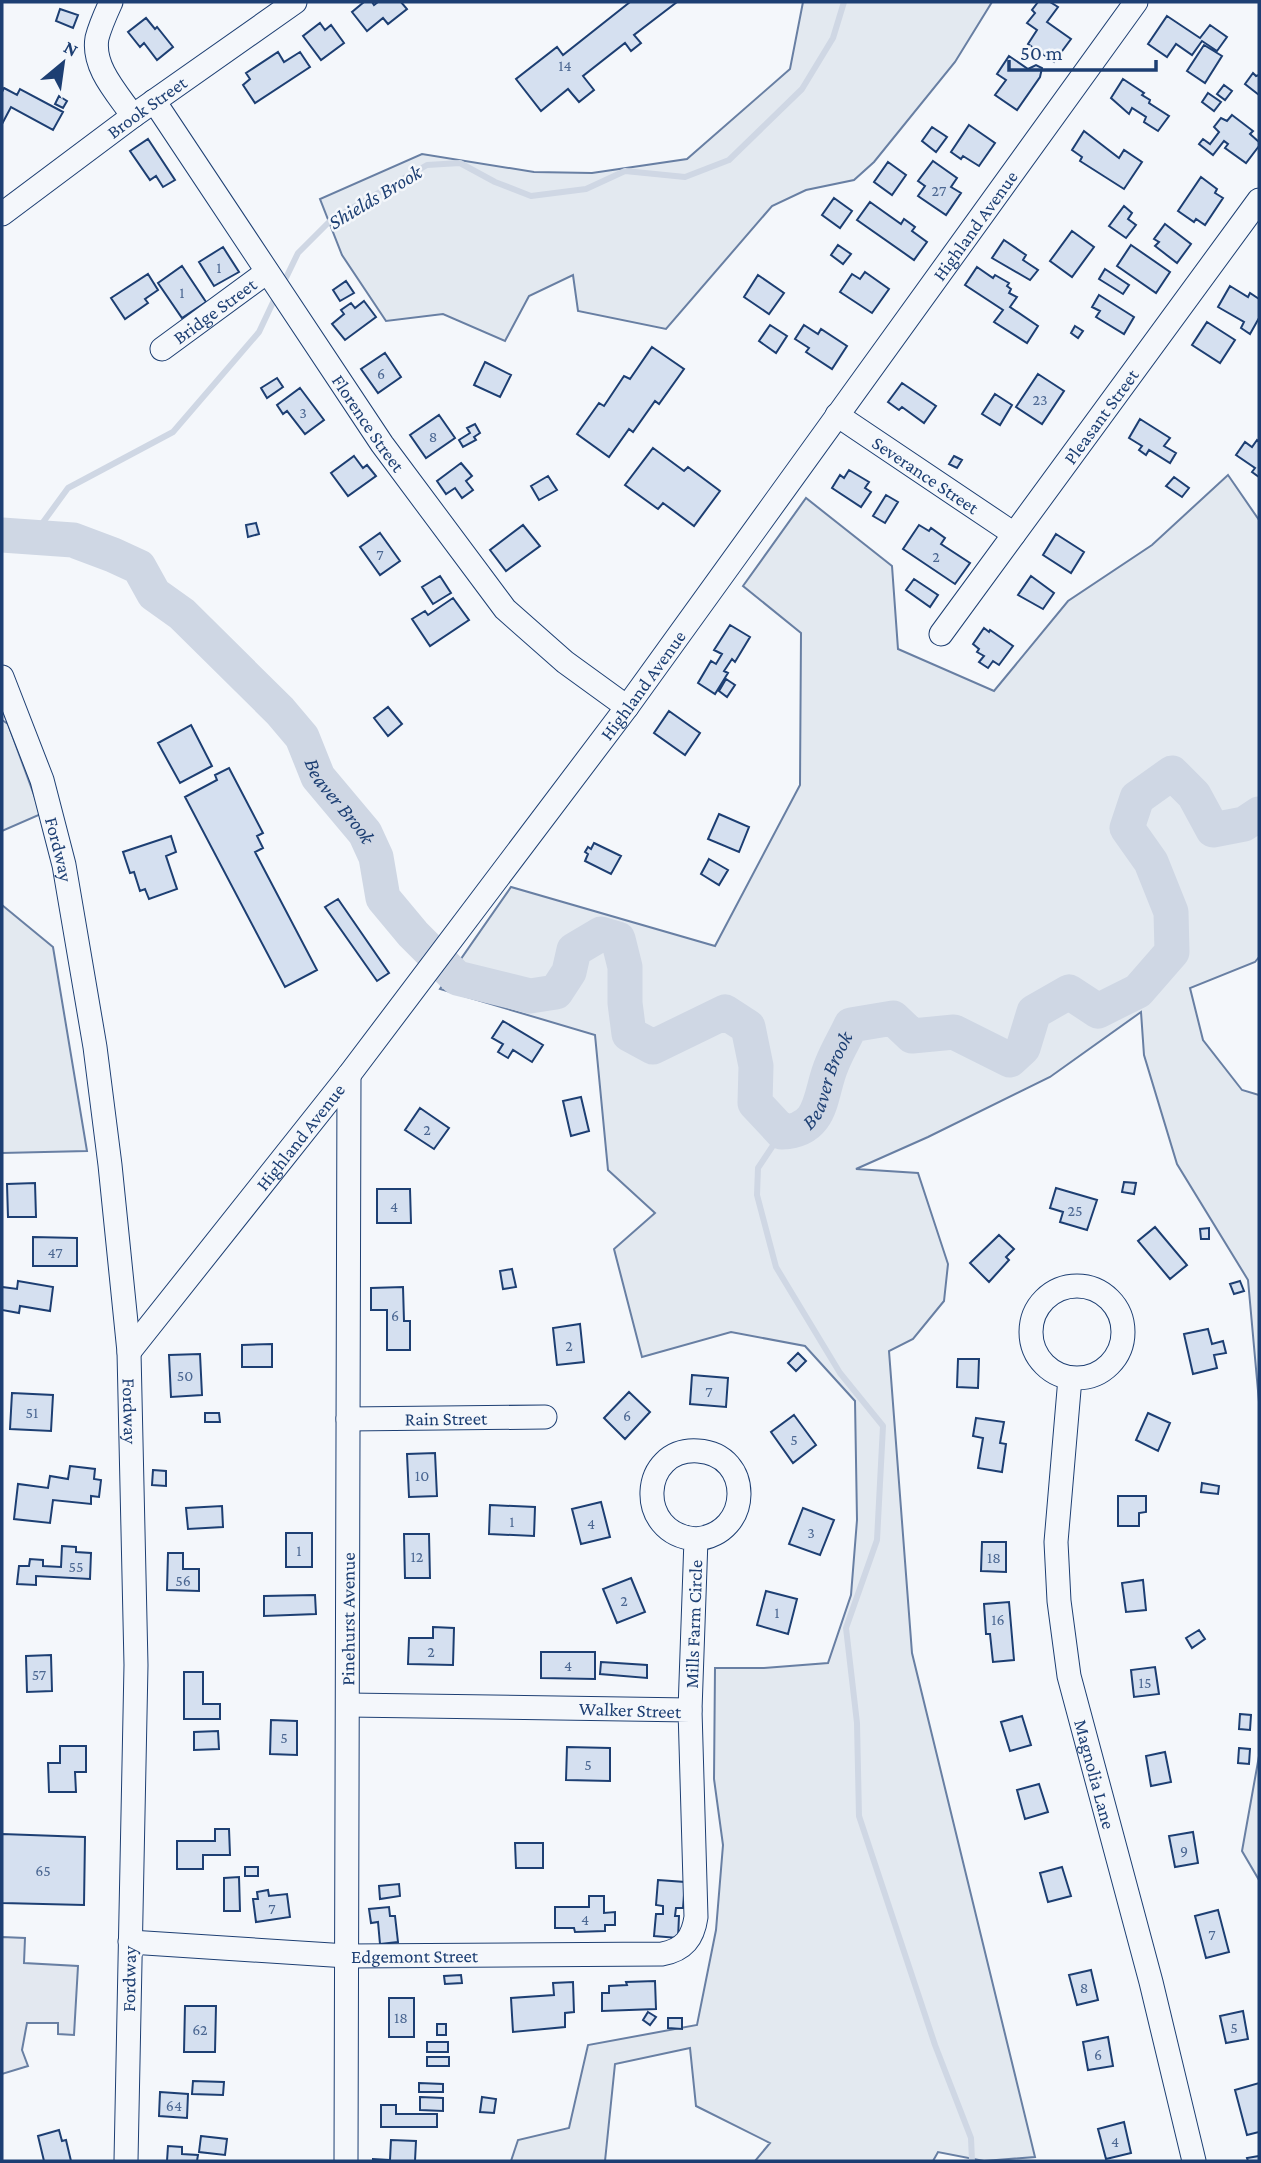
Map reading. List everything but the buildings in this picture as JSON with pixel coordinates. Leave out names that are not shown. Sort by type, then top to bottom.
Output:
[{"type":"street","points":[[111,2],[97,37],[99,62],[132,116]]},
{"type":"street","name":"Brook Street","points":[[2,214],[132,116],[295,2]]},
{"type":"street","name":"Highland Avenue","points":[[129,1352],[349,1074],[627,707],[1136,2]]},
{"type":"street","name":"Florence Street","points":[[155,101],[382,444],[505,610],[565,663],[627,707]]},
{"type":"street","name":"Pleasant Street","points":[[941,634],[1259,200]]},
{"type":"street","name":"Bridge Street","points":[[162,349],[270,276]]},
{"type":"street","name":"Severance Street","points":[[837,415],[1014,534]]},
{"type":"street","name":"Fordway","points":[[2,677],[42,780],[64,864],[106,1126],[129,1352],[136,1665],[126,2161]]},
{"type":"street","name":"Pinehurst Avenue","points":[[346,2161],[349,1074]]},
{"type":"street","points":[[1084,1287],[1102,1294],[1115,1307],[1122,1325],[1122,1344],[1113,1361],[1098,1373],[1089,1377],[1070,1378],[1045,1365],[1034,1349],[1031,1330],[1036,1312],[1048,1297],[1065,1288],[1084,1287]]},
{"type":"street","name":"Magnolia Lane","points":[[1070,1378],[1056,1542],[1059,1601],[1069,1676],[1151,1982],[1194,2161]]},
{"type":"street","name":"Rain Street","points":[[348,1419],[545,1417]]},
{"type":"street","name":"Mills Farm Circle","points":[[690,1710],[696,1539]]},
{"type":"street","name":"Walker Street","points":[[348,1706],[690,1710],[696,1917],[692,1934]]},
{"type":"street","name":"Edgemont Street","points":[[130,1942],[347,1956],[662,1954],[682,1947],[692,1934]]},
{"type":"shaded area","points":[[803,2],[992,2],[955,62],[874,162],[854,180],[806,190],[772,206],[666,329],[578,311],[573,275],[529,296],[505,341],[443,314],[386,321],[342,255],[320,199],[422,154],[534,172],[592,173],[687,159],[790,69]]},
{"type":"shaded area","points":[[1228,475],[1259,520],[1259,957],[1255,962],[1190,988],[1203,1040],[1242,1090],[1259,1095],[1259,1402],[1248,1280],[1177,1164],[1144,1055],[1141,1012],[1050,1077],[856,1169],[918,1173],[948,1264],[944,1301],[913,1339],[889,1351],[912,1653],[1035,2157],[984,2161],[938,2152],[933,2161],[755,2161],[770,2143],[696,2106],[690,2048],[615,2064],[605,2161],[511,2161],[518,2140],[569,2128],[588,2045],[697,2025],[716,1930],[723,1845],[714,1779],[715,1668],[764,1668],[828,1663],[851,1595],[857,1520],[855,1401],[805,1346],[731,1332],[642,1357],[614,1249],[655,1213],[608,1170],[595,1035],[440,989],[511,887],[715,946],[800,785],[801,633],[743,586],[806,498],[892,566],[898,649],[994,691],[1068,601],[1152,545]]},
{"type":"shaded area","points":[[2,720],[8,724],[41,814],[2,831]]},
{"type":"shaded area","points":[[2,905],[53,947],[87,1151],[2,1153]]},
{"type":"shaded area","points":[[1259,1756],[1259,1880],[1242,1851]]},
{"type":"shaded area","points":[[2,1937],[25,1938],[24,1963],[78,1966],[74,2035],[58,2034],[58,2023],[27,2023],[22,2050],[28,2066],[2,2074]]},
{"type":"waterway","name":"Shields Brook","points":[[283,284],[298,253],[331,220],[427,165],[460,163],[495,182],[531,196],[586,189],[625,171],[685,177],[729,160],[802,89],[833,38],[844,2]]},
{"type":"waterway","name":"Shields Brook","points":[[33,536],[68,488],[173,432],[259,332],[276,296]]},
{"type":"waterway","name":"Beaver Brook","points":[[2,535],[73,540],[139,567],[154,594],[182,614],[280,711],[302,737],[318,777],[365,833],[376,857],[383,898],[413,934],[457,978],[530,996],[556,992],[569,972],[574,950],[601,934],[618,939],[625,967],[625,1003],[629,1034],[653,1047],[725,1012],[748,1027],[756,1066],[755,1103],[782,1132],[796,1130],[806,1125],[813,1117],[832,1064],[851,1025],[893,1018],[912,1036],[954,1032],[1010,1060],[1023,1048],[1034,1012],[1069,992],[1098,1011],[1138,991],[1172,952],[1171,912],[1151,862],[1127,828],[1137,798],[1172,773],[1194,795],[1213,830],[1244,824],[1259,814]]},
{"type":"waterway","points":[[782,1132],[758,1168],[757,1195],[776,1267],[840,1373],[883,1426],[877,1540],[846,1628],[857,1723],[859,1816],[935,2045],[971,2138],[972,2161]]}]
